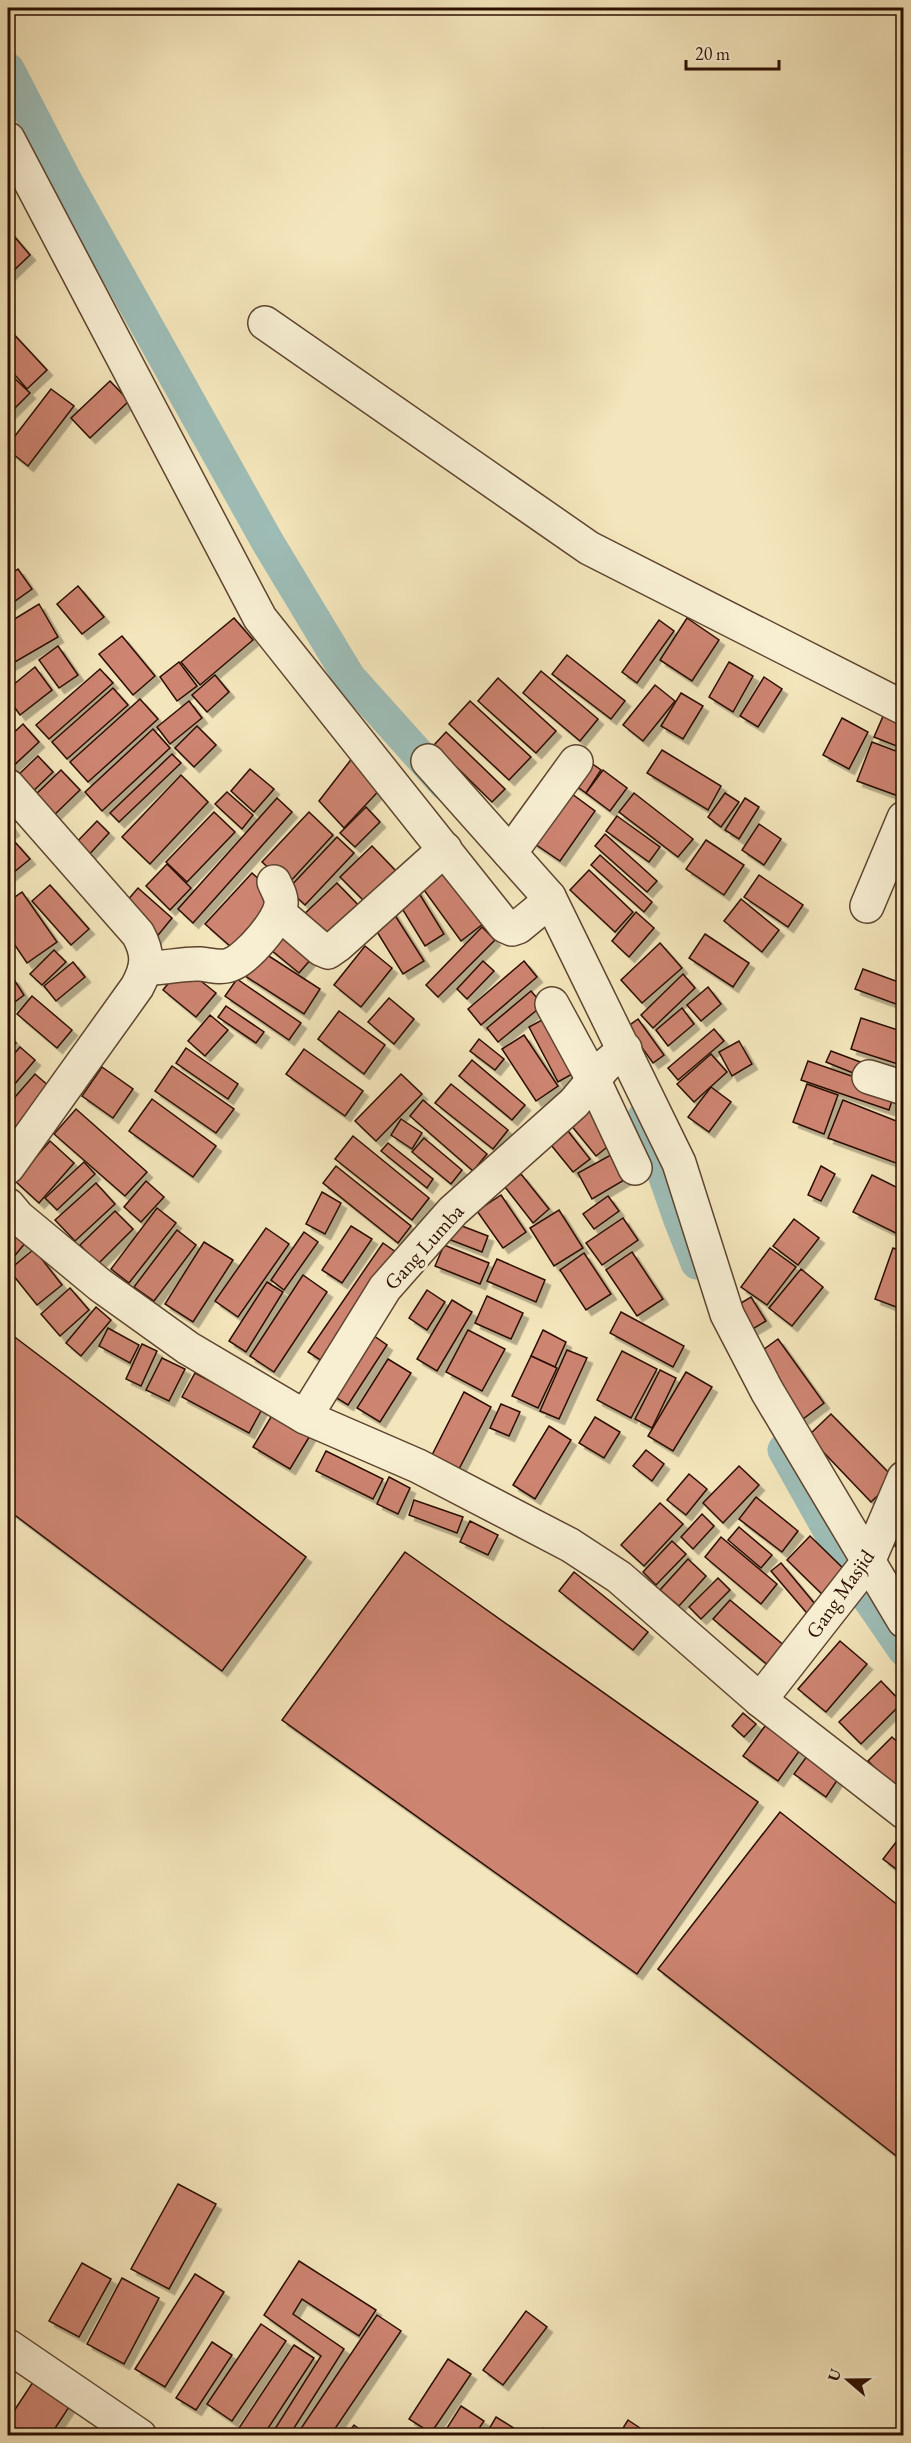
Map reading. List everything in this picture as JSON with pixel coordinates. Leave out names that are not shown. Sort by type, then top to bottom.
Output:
[{"type":"street","points":[[8,139],[260,618],[505,926],[512,929],[518,927],[547,900]]},
{"type":"street","points":[[266,323],[590,548],[903,708]]},
{"type":"street","points":[[428,761],[510,853],[547,900],[635,1168]]},
{"type":"street","points":[[510,853],[576,762]]},
{"type":"street","points":[[8,786],[138,934],[146,948],[145,969],[137,987],[8,1167]]},
{"type":"street","points":[[867,906],[903,818]]},
{"type":"street","points":[[145,969],[165,969],[183,964],[221,967],[234,964],[271,927],[277,898],[321,949],[328,952],[445,849]]},
{"type":"street","points":[[552,1004],[679,1163],[727,1314],[767,1391],[865,1565],[903,1621]]},
{"type":"street","name":"Gang Lumba","points":[[305,1417],[385,1288],[453,1211],[604,1070]]},
{"type":"street","points":[[869,1077],[903,1088]]},
{"type":"street","points":[[8,1205],[18,1217],[100,1285],[188,1347],[305,1417],[418,1466],[570,1545],[619,1577],[760,1700],[903,1812]]},
{"type":"street","name":"Gang Masjid","points":[[760,1700],[865,1565],[903,1478]]},
{"type":"street","points":[[8,2346],[140,2436]]},
{"type":"building","points":[[8,229],[30,255],[8,276]]},
{"type":"building","points":[[8,328],[47,370],[27,389],[8,367]]},
{"type":"building","points":[[8,372],[30,393],[9,414],[8,413]]},
{"type":"building","points":[[110,381],[129,401],[90,438],[71,418]]},
{"type":"building","points":[[51,389],[74,406],[28,466],[8,450],[8,445]]},
{"type":"building","points":[[18,569],[32,589],[8,606],[8,576]]},
{"type":"building","points":[[78,586],[104,617],[82,634],[57,604]]},
{"type":"building","points":[[39,604],[58,637],[8,666],[8,623]]},
{"type":"building","points":[[234,618],[253,640],[200,685],[181,662]]},
{"type":"building","points":[[687,618],[719,640],[692,681],[660,660]]},
{"type":"building","points":[[659,620],[674,631],[637,683],[622,672]]},
{"type":"building","points":[[122,636],[155,676],[133,695],[99,654]]},
{"type":"building","points":[[58,646],[78,675],[59,688],[39,660]]},
{"type":"building","points":[[567,655],[625,701],[611,719],[552,674]]},
{"type":"building","points":[[179,662],[197,686],[177,701],[160,677]]},
{"type":"building","points":[[729,662],[753,676],[733,712],[709,697]]},
{"type":"building","points":[[35,667],[52,690],[20,715],[8,698],[8,689]]},
{"type":"building","points":[[100,669],[113,683],[49,739],[36,725]]},
{"type":"building","points":[[541,671],[598,719],[580,741],[523,693]]},
{"type":"building","points":[[215,675],[229,692],[207,712],[192,695]]},
{"type":"building","points":[[764,677],[782,689],[758,727],[740,716]]},
{"type":"building","points":[[498,678],[556,731],[536,753],[478,701]]},
{"type":"building","points":[[655,685],[675,701],[643,741],[623,725]]},
{"type":"building","points":[[113,688],[128,705],[67,759],[52,742]]},
{"type":"building","points":[[681,693],[703,706],[683,739],[661,726]]},
{"type":"building","points":[[140,699],[158,719],[88,782],[70,762]]},
{"type":"building","points":[[189,701],[202,718],[170,744],[157,727]]},
{"type":"building","points":[[470,701],[531,757],[509,780],[449,724]]},
{"type":"building","points":[[884,714],[904,722],[904,749],[874,737]]},
{"type":"building","points":[[842,718],[868,732],[849,769],[823,755]]},
{"type":"building","points":[[23,724],[39,742],[9,770],[8,738]]},
{"type":"building","points":[[197,726],[216,745],[194,767],[175,748]]},
{"type":"building","points":[[153,729],[170,748],[102,811],[85,792]]},
{"type":"building","points":[[446,732],[505,789],[492,802],[434,745]]},
{"type":"building","points":[[872,742],[904,754],[904,792],[901,797],[857,781]]},
{"type":"building","points":[[360,748],[388,781],[344,828],[319,801]]},
{"type":"building","points":[[662,750],[721,786],[708,810],[647,773]]},
{"type":"building","points":[[172,754],[181,763],[119,822],[110,813]]},
{"type":"building","points":[[38,756],[53,772],[28,796],[13,780]]},
{"type":"building","points":[[584,758],[601,770],[586,793],[569,781]]},
{"type":"building","points":[[250,769],[274,789],[254,812],[231,791]]},
{"type":"building","points":[[61,770],[80,790],[50,819],[31,799]]},
{"type":"building","points":[[603,770],[627,788],[610,811],[586,793]]},
{"type":"building","points":[[181,775],[208,802],[150,864],[122,837]]},
{"type":"building","points":[[568,791],[595,811],[560,861],[532,842]]},
{"type":"building","points":[[227,792],[253,815],[242,829],[215,804]]},
{"type":"building","points":[[634,793],[693,839],[678,857],[619,812]]},
{"type":"building","points":[[725,793],[739,802],[721,827],[708,817]]},
{"type":"building","points":[[277,798],[292,812],[193,923],[178,909]]},
{"type":"building","points":[[745,798],[759,807],[739,839],[725,830]]},
{"type":"building","points":[[366,807],[380,822],[355,847],[340,833]]},
{"type":"building","points":[[214,812],[235,832],[187,882],[166,862]]},
{"type":"building","points":[[309,812],[333,835],[287,885],[262,862]]},
{"type":"building","points":[[617,816],[660,847],[649,862],[606,831]]},
{"type":"building","points":[[8,821],[14,830],[8,835]]},
{"type":"building","points":[[97,821],[109,833],[85,859],[72,847]]},
{"type":"building","points":[[759,824],[781,839],[764,865],[742,850]]},
{"type":"building","points":[[605,834],[657,881],[647,892],[595,846]]},
{"type":"building","points":[[337,837],[354,853],[305,905],[288,889]]},
{"type":"building","points":[[706,840],[744,865],[724,895],[686,869]]},
{"type":"building","points":[[15,842],[30,859],[8,877],[8,848]]},
{"type":"building","points":[[372,846],[396,871],[364,901],[340,877]]},
{"type":"building","points":[[600,855],[652,902],[644,912],[591,865]]},
{"type":"building","points":[[446,856],[492,917],[461,941],[416,879]]},
{"type":"building","points":[[167,864],[191,888],[170,910],[146,886]]},
{"type":"building","points":[[589,870],[633,912],[615,932],[570,890]]},
{"type":"building","points":[[252,873],[278,896],[231,947],[205,924]]},
{"type":"building","points":[[759,875],[803,905],[788,927],[744,897]]},
{"type":"building","points":[[337,883],[363,910],[324,946],[299,919]]},
{"type":"building","points":[[50,885],[89,929],[71,945],[32,901]]},
{"type":"building","points":[[414,885],[444,934],[425,946],[395,897]]},
{"type":"building","points":[[138,888],[172,918],[155,939],[120,909]]},
{"type":"building","points":[[22,892],[57,942],[27,963],[8,935],[8,902]]},
{"type":"building","points":[[741,899],[779,930],[762,952],[724,921]]},
{"type":"building","points":[[391,909],[424,961],[403,974],[371,922]]},
{"type":"building","points":[[636,912],[654,928],[629,957],[612,941]]},
{"type":"building","points":[[283,923],[318,951],[299,973],[265,945]]},
{"type":"building","points":[[482,927],[495,940],[438,997],[426,985]]},
{"type":"building","points":[[705,934],[749,963],[733,987],[689,958]]},
{"type":"building","points":[[660,943],[682,968],[642,1003],[621,980]]},
{"type":"building","points":[[365,946],[392,968],[361,1007],[334,985]]},
{"type":"building","points":[[258,949],[320,989],[304,1014],[242,974]]},
{"type":"building","points":[[54,950],[66,962],[42,985],[30,974]]},
{"type":"building","points":[[483,961],[494,971],[467,999],[457,989]]},
{"type":"building","points":[[524,961],[537,977],[481,1025],[468,1009]]},
{"type":"building","points":[[73,962],[85,977],[56,1001],[44,986]]},
{"type":"building","points":[[182,966],[216,993],[196,1017],[163,990]]},
{"type":"building","points":[[863,969],[904,984],[904,1007],[855,989]]},
{"type":"building","points":[[683,974],[695,988],[653,1028],[641,1015]]},
{"type":"building","points":[[13,978],[24,995],[8,1007],[8,981]]},
{"type":"building","points":[[237,979],[301,1023],[289,1040],[225,996]]},
{"type":"building","points":[[708,987],[721,1004],[701,1021],[687,1005]]},
{"type":"building","points":[[531,991],[543,1005],[498,1042],[487,1028]]},
{"type":"building","points":[[32,996],[72,1030],[57,1048],[17,1014]]},
{"type":"building","points":[[389,998],[414,1019],[394,1044],[368,1022]]},
{"type":"building","points":[[226,1006],[264,1032],[256,1043],[218,1017]]},
{"type":"building","points":[[682,1008],[694,1024],[668,1046],[656,1030]]},
{"type":"building","points":[[339,1011],[385,1045],[364,1074],[318,1039]]},
{"type":"building","points":[[553,1014],[581,1069],[558,1082],[529,1027]]},
{"type":"building","points":[[210,1015],[228,1030],[205,1056],[188,1041]]},
{"type":"building","points":[[861,1018],[904,1032],[904,1066],[851,1049]]},
{"type":"building","points":[[638,1019],[664,1055],[653,1063],[627,1027]]},
{"type":"building","points":[[714,1029],[724,1041],[678,1080],[668,1068]]},
{"type":"building","points":[[8,1034],[16,1043],[8,1051]]},
{"type":"building","points":[[524,1035],[558,1086],[536,1101],[502,1049]]},
{"type":"building","points":[[479,1039],[504,1059],[495,1070],[470,1051]]},
{"type":"building","points":[[739,1041],[752,1064],[732,1076],[719,1052]]},
{"type":"building","points":[[20,1047],[35,1060],[8,1092],[8,1061]]},
{"type":"building","points":[[186,1048],[238,1084],[228,1099],[176,1063]]},
{"type":"building","points":[[304,1049],[363,1091],[345,1116],[286,1074]]},
{"type":"building","points":[[831,1051],[863,1063],[858,1075],[826,1062]]},
{"type":"building","points":[[711,1054],[727,1072],[694,1102],[677,1084]]},
{"type":"building","points":[[472,1060],[525,1105],[512,1120],[459,1076]]},
{"type":"building","points":[[808,1061],[895,1091],[889,1110],[801,1080]]},
{"type":"building","points":[[172,1066],[234,1109],[216,1133],[155,1091]]},
{"type":"building","points":[[102,1067],[133,1089],[113,1118],[82,1096]]},
{"type":"building","points":[[35,1074],[50,1087],[8,1136],[8,1105]]},
{"type":"building","points":[[401,1074],[422,1094],[376,1141],[355,1121]]},
{"type":"building","points":[[451,1084],[508,1130],[493,1149],[435,1103]]},
{"type":"building","points":[[807,1084],[838,1095],[824,1134],[793,1122]]},
{"type":"building","points":[[711,1087],[731,1102],[709,1132],[688,1117]]},
{"type":"building","points":[[152,1099],[216,1146],[193,1177],[129,1131]]},
{"type":"building","points":[[423,1100],[487,1154],[473,1171],[410,1116]]},
{"type":"building","points":[[843,1100],[904,1124],[904,1166],[828,1138]]},
{"type":"building","points":[[586,1103],[616,1140],[596,1156],[566,1119]]},
{"type":"building","points":[[76,1109],[147,1172],[125,1196],[54,1134]]},
{"type":"building","points":[[401,1119],[422,1133],[412,1149],[391,1135]]},
{"type":"building","points":[[564,1126],[590,1159],[573,1172],[547,1140]]},
{"type":"building","points":[[353,1136],[429,1198],[412,1220],[335,1159]]},
{"type":"building","points":[[424,1138],[462,1170],[451,1184],[412,1152]]},
{"type":"building","points":[[50,1141],[74,1163],[39,1203],[15,1181]]},
{"type":"building","points":[[388,1143],[433,1179],[427,1188],[381,1151]]},
{"type":"building","points":[[618,1151],[631,1176],[592,1199],[578,1173]]},
{"type":"building","points":[[84,1162],[95,1174],[57,1210],[45,1198]]},
{"type":"building","points":[[336,1166],[411,1226],[398,1243],[323,1183]]},
{"type":"building","points":[[821,1166],[835,1174],[821,1201],[808,1195]]},
{"type":"building","points":[[521,1174],[549,1209],[533,1223],[505,1187]]},
{"type":"building","points":[[872,1175],[904,1191],[904,1237],[853,1212]]},
{"type":"building","points":[[146,1181],[164,1197],[141,1222],[124,1207]]},
{"type":"building","points":[[96,1183],[115,1204],[75,1241],[55,1220]]},
{"type":"building","points":[[322,1192],[341,1203],[325,1234],[306,1224]]},
{"type":"building","points":[[501,1195],[526,1232],[503,1248],[477,1211]]},
{"type":"building","points":[[608,1196],[619,1211],[594,1229],[583,1214]]},
{"type":"building","points":[[157,1208],[176,1223],[129,1283],[111,1269]]},
{"type":"building","points":[[559,1210],[583,1248],[554,1266],[530,1228]]},
{"type":"building","points":[[115,1211],[133,1229],[98,1264],[80,1245]]},
{"type":"building","points":[[623,1218],[638,1240],[602,1265],[586,1243]]},
{"type":"building","points":[[794,1219],[819,1238],[798,1265],[773,1246]]},
{"type":"building","points":[[449,1221],[488,1236],[482,1252],[443,1237]]},
{"type":"building","points":[[351,1226],[372,1239],[342,1283],[322,1270]]},
{"type":"building","points":[[9,1228],[26,1242],[8,1264],[8,1230]]},
{"type":"building","points":[[266,1228],[289,1244],[238,1317],[215,1301]]},
{"type":"building","points":[[177,1230],[196,1245],[154,1301],[134,1287]]},
{"type":"building","points":[[304,1232],[318,1242],[284,1290],[271,1280]]},
{"type":"building","points":[[204,1242],[233,1260],[193,1322],[165,1304]]},
{"type":"building","points":[[383,1243],[400,1255],[325,1363],[308,1352]]},
{"type":"building","points":[[444,1245],[489,1263],[480,1284],[435,1266]]},
{"type":"building","points":[[770,1248],[796,1267],[767,1305],[741,1287]]},
{"type":"building","points":[[893,1248],[904,1252],[904,1310],[875,1299]]},
{"type":"building","points":[[34,1249],[62,1285],[37,1305],[9,1270]]},
{"type":"building","points":[[632,1252],[663,1299],[637,1316],[606,1270]]},
{"type":"building","points":[[584,1253],[611,1294],[586,1310],[560,1270]]},
{"type":"building","points":[[497,1259],[545,1280],[536,1302],[487,1281]]},
{"type":"building","points":[[801,1269],[823,1287],[792,1326],[769,1308]]},
{"type":"building","points":[[303,1275],[327,1292],[274,1372],[250,1356]]},
{"type":"building","points":[[267,1282],[283,1292],[246,1352],[229,1341]]},
{"type":"building","points":[[70,1288],[89,1310],[60,1336],[41,1314]]},
{"type":"building","points":[[427,1290],[445,1302],[427,1330],[409,1318]]},
{"type":"building","points":[[487,1296],[523,1313],[511,1339],[475,1323]]},
{"type":"building","points":[[751,1297],[766,1321],[746,1333],[731,1309]]},
{"type":"building","points":[[452,1300],[472,1312],[437,1371],[417,1359]]},
{"type":"building","points":[[96,1307],[111,1320],[81,1356],[66,1343]]},
{"type":"building","points":[[621,1312],[684,1346],[673,1367],[610,1333]]},
{"type":"building","points":[[108,1328],[139,1345],[130,1363],[99,1346]]},
{"type":"building","points":[[468,1330],[505,1349],[482,1391],[446,1372]]},
{"type":"building","points":[[543,1330],[566,1342],[555,1367],[531,1356]]},
{"type":"building","points":[[367,1331],[387,1345],[348,1405],[327,1392]]},
{"type":"building","points":[[8,1332],[306,1557],[222,1671],[8,1510]]},
{"type":"building","points":[[904,1337],[904,1354],[897,1351]]},
{"type":"building","points":[[778,1339],[824,1403],[803,1419],[756,1355]]},
{"type":"building","points":[[142,1344],[157,1351],[141,1386],[126,1379]]},
{"type":"building","points":[[567,1350],[587,1358],[559,1419],[540,1411]]},
{"type":"building","points":[[622,1351],[657,1369],[631,1418],[597,1400]]},
{"type":"building","points":[[531,1356],[557,1368],[538,1408],[512,1396]]},
{"type":"building","points":[[162,1358],[185,1369],[169,1401],[146,1390]]},
{"type":"building","points":[[388,1359],[411,1373],[380,1422],[357,1408]]},
{"type":"building","points":[[660,1370],[676,1378],[652,1428],[635,1419]]},
{"type":"building","points":[[686,1372],[712,1387],[673,1451],[648,1436]]},
{"type":"building","points":[[195,1373],[262,1409],[249,1433],[182,1397]]},
{"type":"building","points":[[464,1392],[491,1407],[458,1471],[431,1457]]},
{"type":"building","points":[[501,1404],[520,1412],[509,1436],[490,1428]]},
{"type":"building","points":[[274,1412],[311,1434],[290,1469],[253,1447]]},
{"type":"building","points":[[831,1414],[895,1479],[871,1502],[808,1436]]},
{"type":"building","points":[[595,1417],[620,1432],[604,1458],[579,1443]]},
{"type":"building","points":[[549,1426],[571,1440],[535,1499],[513,1485]]},
{"type":"building","points":[[646,1450],[664,1464],[652,1481],[633,1466]]},
{"type":"building","points":[[326,1451],[383,1479],[373,1499],[316,1471]]},
{"type":"building","points":[[739,1466],[759,1485],[723,1523],[703,1503]]},
{"type":"building","points":[[689,1474],[707,1489],[686,1515],[667,1500]]},
{"type":"building","points":[[389,1477],[410,1488],[398,1514],[377,1504]]},
{"type":"building","points":[[756,1497],[798,1531],[782,1552],[739,1519]]},
{"type":"building","points":[[414,1500],[463,1517],[457,1533],[409,1515]]},
{"type":"building","points":[[660,1503],[683,1524],[644,1566],[621,1545]]},
{"type":"building","points":[[702,1514],[714,1526],[693,1549],[681,1537]]},
{"type":"building","points":[[470,1521],[498,1535],[488,1555],[460,1542]]},
{"type":"building","points":[[739,1527],[772,1555],[761,1568],[728,1540]]},
{"type":"building","points":[[904,1531],[904,1551],[895,1546]]},
{"type":"building","points":[[810,1536],[850,1575],[827,1599],[787,1560]]},
{"type":"building","points":[[721,1537],[777,1584],[761,1604],[705,1557]]},
{"type":"building","points":[[672,1541],[686,1554],[656,1585],[643,1572]]},
{"type":"building","points":[[405,1552],[758,1802],[637,1974],[282,1720]]},
{"type":"building","points":[[688,1559],[706,1576],[679,1606],[660,1590]]},
{"type":"building","points":[[781,1563],[820,1610],[811,1618],[771,1571]]},
{"type":"building","points":[[574,1572],[648,1632],[633,1650],[559,1591]]},
{"type":"building","points":[[718,1578],[730,1590],[701,1619],[689,1607]]},
{"type":"building","points":[[730,1600],[786,1647],[770,1667],[713,1619]]},
{"type":"building","points":[[840,1641],[867,1664],[826,1712],[798,1689]]},
{"type":"building","points":[[881,1681],[902,1703],[861,1744],[839,1722]]},
{"type":"building","points":[[743,1713],[756,1724],[744,1737],[732,1726]]},
{"type":"building","points":[[765,1726],[800,1750],[778,1781],[743,1756]]},
{"type":"building","points":[[892,1737],[904,1748],[904,1778],[894,1787],[868,1761]]},
{"type":"building","points":[[807,1756],[838,1779],[826,1797],[794,1774]]},
{"type":"building","points":[[780,1812],[904,1910],[904,2162],[658,1969]]},
{"type":"building","points":[[904,1833],[904,1875],[883,1859]]},
{"type":"building","points":[[178,2184],[216,2204],[169,2289],[131,2269]]},
{"type":"building","points":[[299,2261],[376,2310],[359,2336],[302,2299],[293,2314],[344,2349],[289,2436],[278,2436],[273,2432],[321,2356],[264,2315]]},
{"type":"building","points":[[82,2263],[111,2279],[79,2337],[49,2321]]},
{"type":"building","points":[[195,2274],[224,2292],[165,2387],[135,2369]]},
{"type":"building","points":[[122,2278],[159,2298],[124,2364],[87,2344]]},
{"type":"building","points":[[526,2311],[547,2327],[503,2385],[483,2370]]},
{"type":"building","points":[[377,2315],[401,2331],[330,2436],[296,2436]]},
{"type":"building","points":[[261,2324],[286,2341],[232,2421],[207,2404]]},
{"type":"building","points":[[212,2342],[232,2355],[196,2410],[176,2398]]},
{"type":"building","points":[[294,2345],[314,2358],[263,2436],[250,2436],[239,2428]]},
{"type":"building","points":[[448,2359],[471,2374],[431,2433],[409,2419]]},
{"type":"building","points":[[35,2379],[71,2404],[50,2436],[13,2436],[8,2432],[8,2420]]},
{"type":"building","points":[[461,2406],[484,2421],[474,2436],[442,2436]]},
{"type":"building","points":[[496,2417],[522,2433],[521,2436],[485,2436]]},
{"type":"building","points":[[628,2420],[652,2436],[618,2436]]},
{"type":"building","points":[[354,2425],[366,2434],[365,2436],[346,2436]]},
{"type":"building","points":[[543,2428],[554,2436],[538,2436]]},
{"type":"waterway","points":[[8,69],[67,183],[267,541],[349,677],[445,784]]},
{"type":"waterway","points":[[644,1117],[697,1263]]},
{"type":"waterway","points":[[784,1450],[862,1589],[904,1650]]}]
